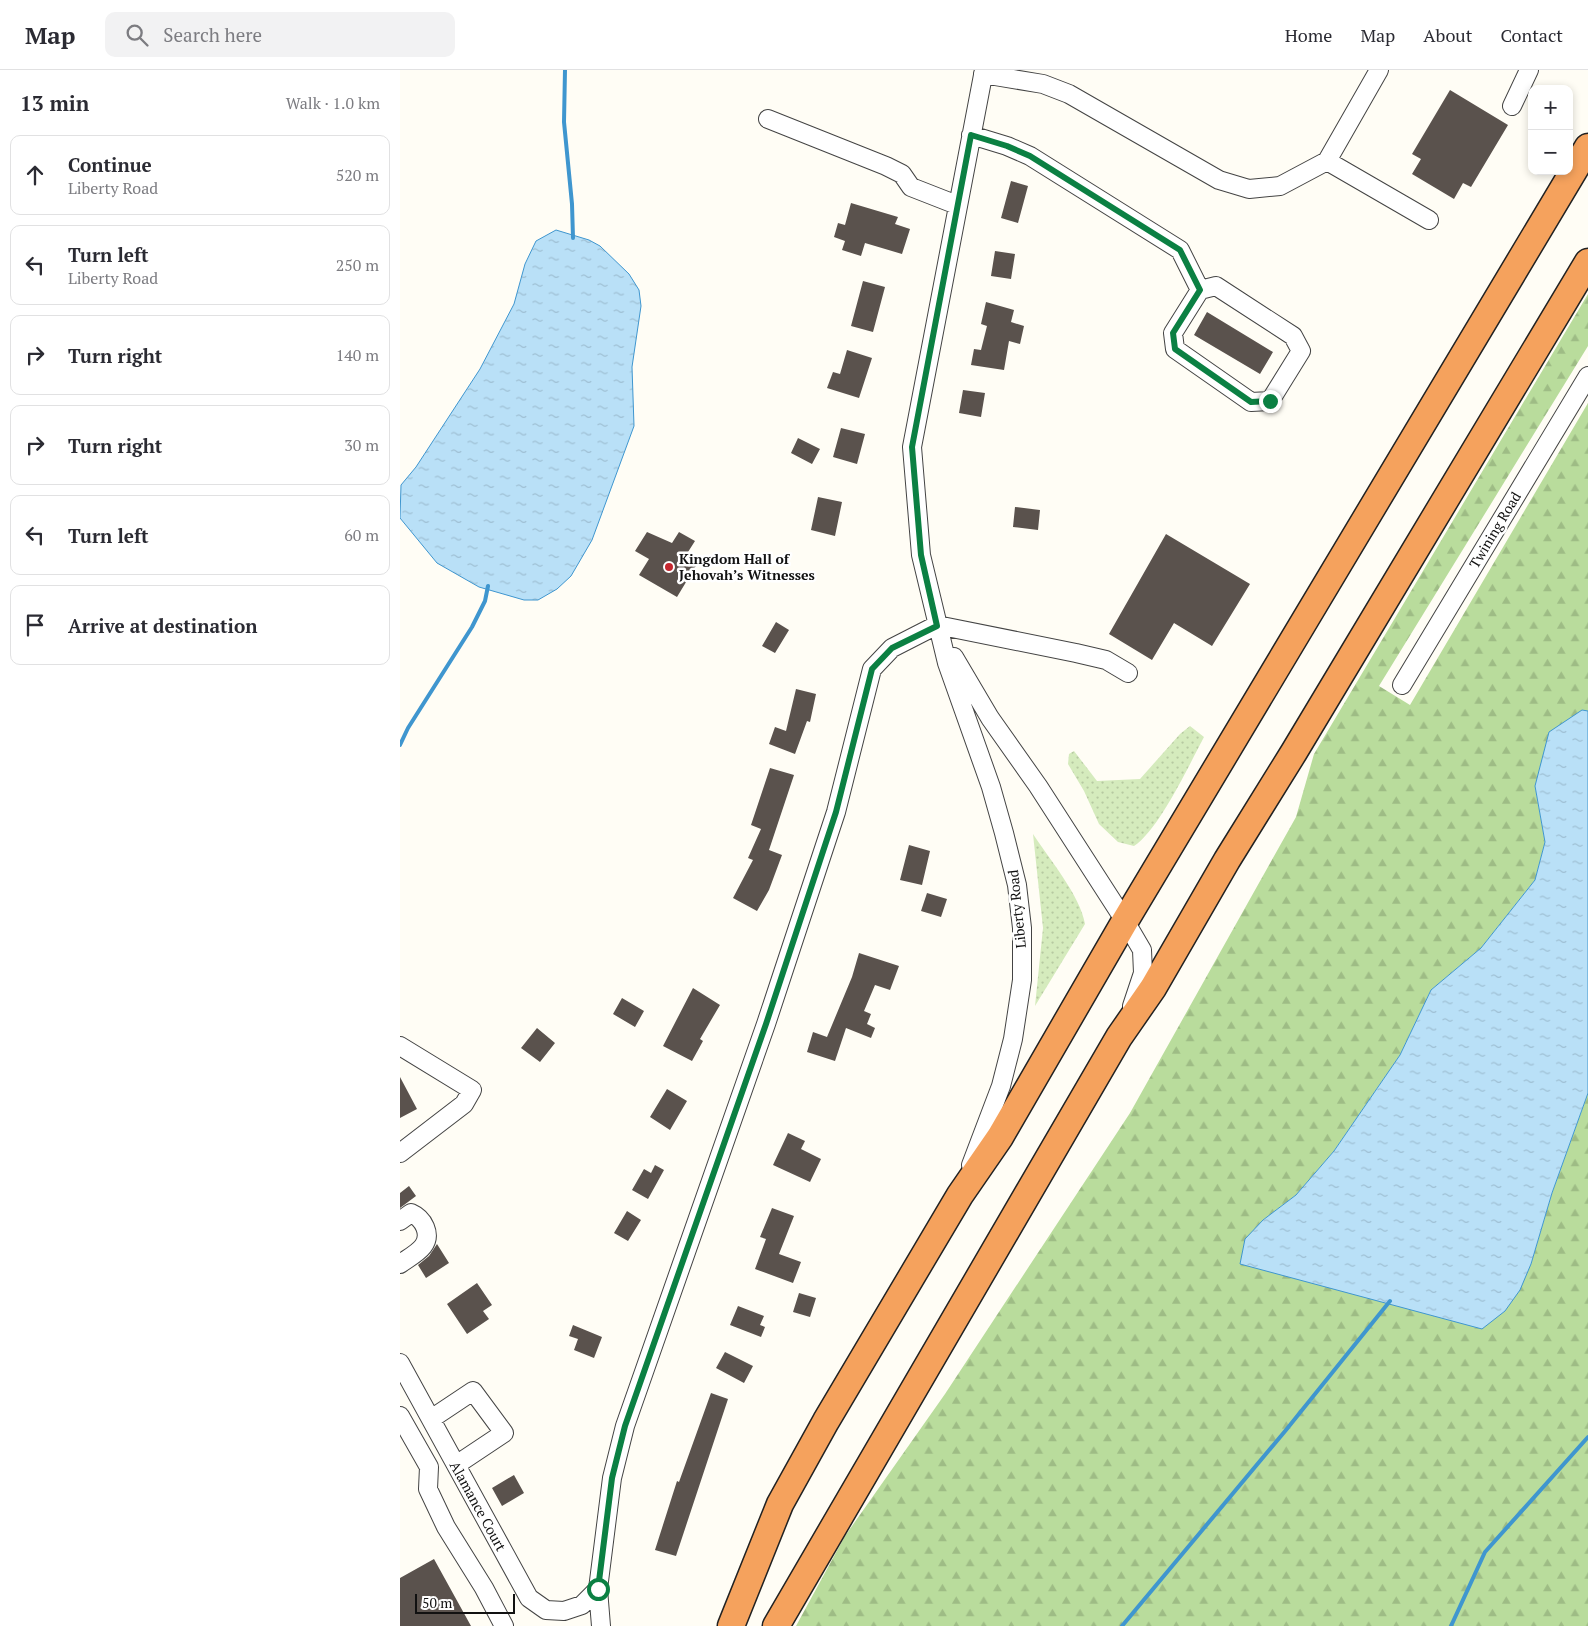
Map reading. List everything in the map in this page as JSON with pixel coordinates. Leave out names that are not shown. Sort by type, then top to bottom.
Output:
[{"type":"highway","points":[[731,1626],[780,1504],[826,1420],[960,1195],[1000,1137],[1126,921],[1588,147]]},
{"type":"highway","points":[[776,1626],[1119,1037],[1153,988],[1227,860],[1294,752],[1588,262]]},
{"type":"street","points":[[983,72],[1043,84],[1069,94],[1219,180],[1249,189],[1280,186],[1327,161],[1379,70]]},
{"type":"street","points":[[1512,106],[1529,70]]},
{"type":"street","name":"Liberty Road","points":[[960,1195],[1001,1086],[1014,1039],[1022,980],[1022,928],[1017,885],[999,814],[947,663],[937,626],[921,555],[912,447],[983,72]]},
{"type":"street","points":[[768,119],[886,166],[902,174],[911,187],[958,205]]},
{"type":"street","points":[[971,135],[1007,146],[1030,156],[1180,250],[1200,290]]},
{"type":"street","points":[[1327,161],[1429,220]]},
{"type":"street","points":[[1216,286],[1293,336],[1301,351],[1270,401],[1251,402],[1175,349],[1173,333],[1200,290],[1216,286]]},
{"type":"street","name":"Twining Road","points":[[1402,685],[1588,376]]},
{"type":"street","points":[[601,1626],[598,1589],[612,1478],[625,1426],[766,1024],[836,812],[872,669],[892,648],[937,626],[1083,654],[1106,660],[1128,672]]},
{"type":"street","name":"Liberty Road","points":[[937,626],[990,718],[1038,786],[1126,921],[1142,950],[1143,973],[1119,1037]]},
{"type":"street","points":[[400,1046],[472,1090],[464,1104],[400,1153]]},
{"type":"street","points":[[400,1221],[411,1213],[417,1216],[428,1234],[428,1241],[400,1264]]},
{"type":"street","name":"Alamance Court","points":[[400,1363],[529,1598],[548,1618],[582,1605],[598,1589]]},
{"type":"street","points":[[431,1419],[473,1391],[504,1433],[456,1464]]},
{"type":"street","points":[[400,1416],[429,1467],[428,1489],[446,1527],[484,1588],[504,1626]]},
{"type":"green space","points":[[1588,294],[1588,346],[1379,686],[1410,705],[1588,403],[1588,711],[1582,710],[1535,786],[1545,842],[1535,880],[1481,948],[1431,990],[1400,1055],[1334,1151],[1296,1195],[1263,1220],[1531,1264],[1552,1193],[1588,1093],[1588,1626],[796,1626],[845,1536],[945,1394],[1130,1113],[1296,817],[1314,754]]},
{"type":"green space","points":[[1190,726],[1204,737],[1163,812],[1144,838],[1134,846],[1118,842],[1099,824],[1084,791],[1068,764],[1069,754],[1074,751],[1097,781],[1140,779],[1180,734]]},
{"type":"green space","points":[[1033,834],[1071,889],[1085,924],[1035,1006],[1043,928]]},
{"type":"water","points":[[556,230],[589,240],[600,246],[629,274],[639,290],[641,306],[632,367],[634,426],[592,540],[571,576],[557,589],[538,600],[524,600],[479,587],[437,563],[400,518],[401,485],[416,467],[480,369],[514,304],[525,264],[536,241]]},
{"type":"water","points":[[1582,710],[1588,711],[1588,1093],[1552,1193],[1531,1264],[1520,1290],[1505,1311],[1482,1329],[1240,1264],[1245,1239],[1263,1220],[1296,1195],[1334,1151],[1400,1055],[1431,990],[1481,948],[1535,880],[1545,842],[1535,786],[1549,732]]},
{"type":"building","points":[[1450,90],[1508,125],[1471,187],[1463,183],[1454,199],[1412,174],[1421,159],[1412,154]]},
{"type":"building","points":[[1011,181],[1028,186],[1018,223],[1001,218]]},
{"type":"building","points":[[851,203],[898,217],[895,224],[910,229],[902,254],[865,243],[861,256],[842,250],[845,241],[834,237],[838,223],[845,225]]},
{"type":"building","points":[[995,251],[1015,254],[1011,279],[991,276]]},
{"type":"building","points":[[863,281],[885,287],[873,332],[851,326]]},
{"type":"building","points":[[986,302],[1014,310],[1011,322],[1024,326],[1020,344],[1009,341],[1004,370],[971,365],[974,349],[981,350],[987,326],[981,324]]},
{"type":"building","points":[[1207,312],[1273,352],[1260,374],[1194,335]]},
{"type":"building","points":[[847,350],[872,358],[859,398],[827,388],[833,372],[840,374]]},
{"type":"building","points":[[963,390],[985,393],[981,417],[959,413]]},
{"type":"building","points":[[841,428],[865,434],[857,464],[833,457]]},
{"type":"building","points":[[798,438],[820,449],[812,464],[791,453]]},
{"type":"building","points":[[818,497],[842,502],[835,536],[811,530]]},
{"type":"building","points":[[1015,507],[1040,510],[1038,530],[1013,527]]},
{"type":"building","name":"Kingdom Hall of Jehovah’s Witnesses","points":[[647,532],[672,543],[679,532],[695,541],[688,552],[700,559],[677,597],[639,575],[649,559],[635,551]]},
{"type":"building","points":[[1166,534],[1250,584],[1212,646],[1174,623],[1152,660],[1109,634]]},
{"type":"building","points":[[776,622],[789,630],[775,653],[762,646]]},
{"type":"building","points":[[796,689],[816,694],[810,722],[807,721],[795,754],[769,744],[775,727],[786,731]]},
{"type":"building","points":[[770,768],[794,775],[769,850],[782,855],[769,890],[757,911],[733,898],[753,860],[748,858],[761,829],[751,825]]},
{"type":"building","points":[[909,845],[930,851],[922,885],[900,880]]},
{"type":"building","points":[[927,893],[947,899],[941,917],[921,911]]},
{"type":"building","points":[[859,953],[899,966],[890,990],[875,985],[864,1011],[871,1014],[867,1024],[875,1028],[871,1038],[846,1028],[835,1061],[807,1052],[813,1032],[827,1037],[852,977]]},
{"type":"building","points":[[693,988],[720,1005],[700,1039],[703,1041],[692,1061],[663,1046]]},
{"type":"building","points":[[622,998],[644,1011],[635,1027],[613,1014]]},
{"type":"building","points":[[537,1028],[555,1043],[540,1062],[521,1048]]},
{"type":"building","points":[[400,1077],[417,1109],[400,1118]]},
{"type":"building","points":[[667,1089],[687,1101],[670,1130],[650,1117]]},
{"type":"building","points":[[788,1133],[805,1141],[801,1149],[821,1159],[810,1182],[773,1165]]},
{"type":"building","points":[[655,1165],[664,1170],[648,1199],[632,1190],[644,1169],[651,1173]]},
{"type":"building","points":[[409,1186],[416,1196],[400,1208],[400,1193]]},
{"type":"building","points":[[772,1208],[794,1216],[779,1254],[801,1262],[793,1283],[755,1269],[766,1239],[760,1237]]},
{"type":"building","points":[[627,1211],[641,1220],[628,1241],[614,1233]]},
{"type":"building","points":[[437,1244],[449,1263],[426,1278],[418,1265],[429,1256]]},
{"type":"building","points":[[477,1283],[492,1305],[483,1311],[489,1319],[467,1334],[447,1304]]},
{"type":"building","points":[[799,1293],[816,1298],[810,1317],[793,1312]]},
{"type":"building","points":[[738,1306],[764,1316],[760,1325],[765,1327],[761,1337],[730,1325]]},
{"type":"building","points":[[573,1325],[602,1337],[594,1358],[574,1350],[578,1339],[569,1336]]},
{"type":"building","points":[[725,1352],[753,1366],[744,1383],[716,1368]]},
{"type":"building","points":[[711,1393],[728,1399],[676,1556],[655,1550],[677,1481],[679,1482]]},
{"type":"building","points":[[514,1475],[524,1493],[502,1506],[492,1488]]},
{"type":"building","points":[[434,1559],[471,1626],[400,1626],[400,1578]]},
{"type":"waterway","points":[[565,70],[564,122],[572,204],[573,238]]},
{"type":"waterway","points":[[400,745],[408,728],[472,627],[485,601],[488,586]]},
{"type":"waterway","points":[[1122,1626],[1286,1430],[1390,1301]]},
{"type":"waterway","points":[[1451,1626],[1485,1552],[1588,1437]]},
{"type":"place","name":"Kingdom Hall of Jehovah’s Witnesses","points":[[669,567]]},
{"type":"route","points":[[598,1589],[612,1478],[625,1426],[766,1024],[836,812],[864,694],[872,669],[892,648],[937,626],[921,555],[914,493],[912,447],[971,135],[1007,146],[1030,156],[1180,250],[1200,290],[1173,333],[1175,349],[1251,402],[1270,401]]}]
